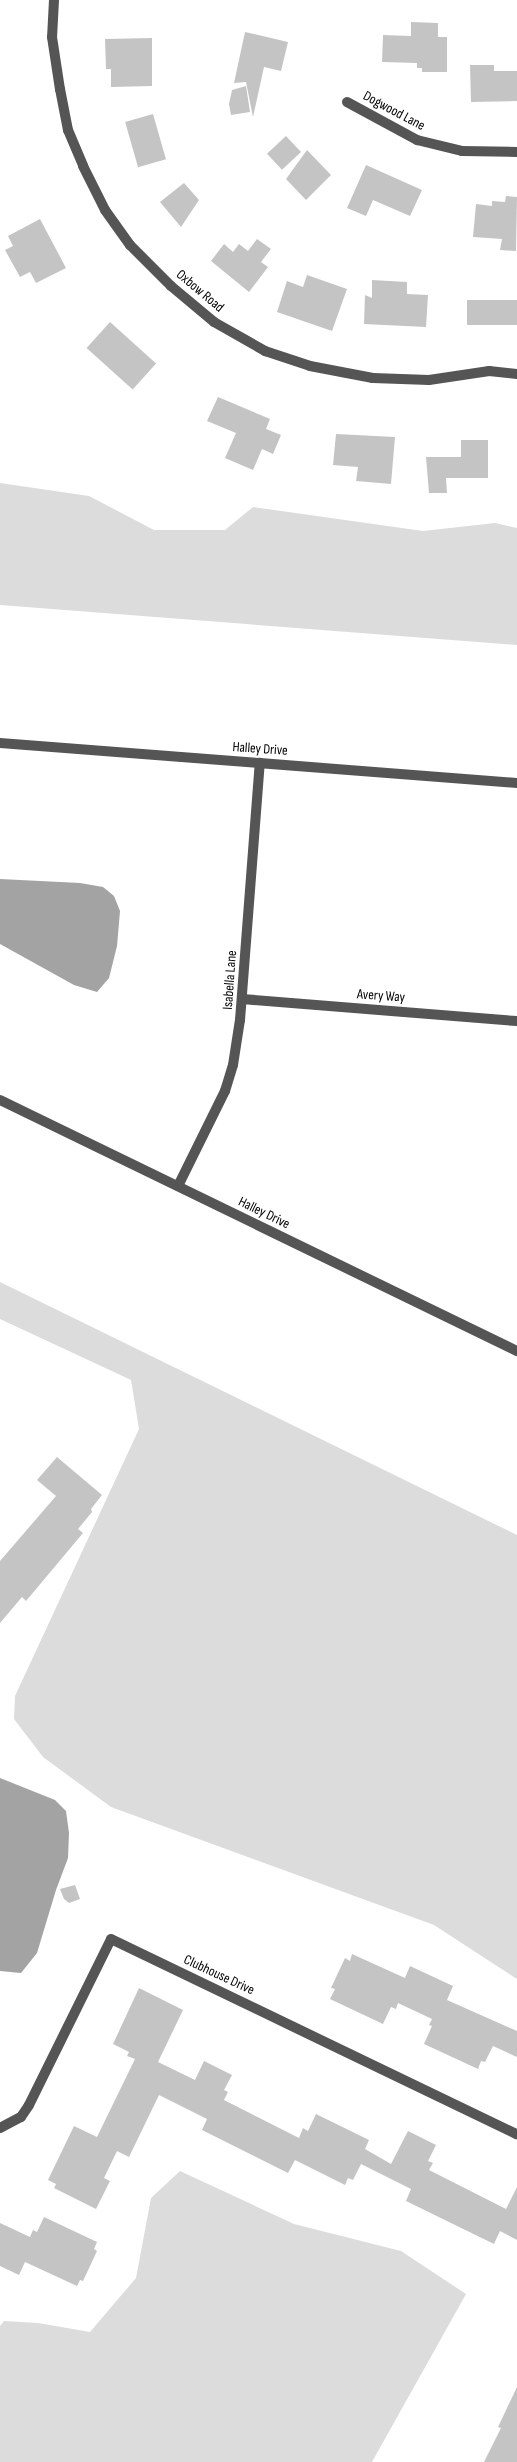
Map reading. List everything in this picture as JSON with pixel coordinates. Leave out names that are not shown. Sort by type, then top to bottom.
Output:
[{"type":"street","name":"Oxbow Road","points":[[54,0],[52,37],[60,89],[68,130],[83,166],[105,210],[130,245],[171,286],[214,322],[264,351],[310,366],[373,378],[428,380],[489,371],[517,374]]},
{"type":"street","name":"Dogwood Lane","points":[[347,102],[418,140],[462,151],[517,152]]},
{"type":"street","name":"Halley Drive","points":[[0,743],[517,783]]},
{"type":"street","name":"Isabella Lane","points":[[178,1186],[225,1090],[238,1042],[260,763]]},
{"type":"street","name":"Avery Way","points":[[242,999],[517,1021]]},
{"type":"street","name":"Halley Drive","points":[[0,1100],[517,1350]]},
{"type":"street","name":"Clubhouse Drive","points":[[0,2128],[21,2117],[29,2105],[110,1939],[517,2134]]},
{"type":"shaded area","points":[[0,483],[89,496],[154,530],[225,530],[253,507],[423,531],[495,523],[517,528],[517,645],[0,605]]},
{"type":"shaded area","points":[[0,879],[80,883],[103,887],[114,896],[120,911],[117,946],[109,978],[97,992],[74,985],[0,944]]},
{"type":"shaded area","points":[[0,1282],[517,1535],[517,1979],[434,1925],[111,1807],[43,1757],[14,1719],[15,1696],[139,1429],[131,1380],[0,1319]]},
{"type":"shaded area","points":[[0,1778],[55,1800],[66,1811],[69,1833],[68,1858],[37,1953],[21,1973],[0,1971]]},
{"type":"shaded area","points":[[180,2171],[294,2224],[401,2251],[466,2294],[372,2462],[0,2462],[0,2326],[4,2321],[38,2323],[90,2332],[136,2278],[151,2198]]},
{"type":"building","points":[[411,22],[438,23],[438,37],[447,37],[447,72],[422,72],[422,68],[417,68],[417,63],[382,62],[383,35],[411,36]]},
{"type":"building","points":[[245,32],[288,42],[281,71],[264,67],[253,117],[246,82],[234,83]]},
{"type":"building","points":[[152,38],[152,86],[111,87],[111,69],[106,69],[105,39]]},
{"type":"building","points":[[470,65],[494,65],[494,71],[517,71],[517,101],[471,102]]},
{"type":"building","points":[[246,86],[250,112],[231,115],[229,104],[232,90]]},
{"type":"building","points":[[153,114],[166,159],[138,167],[125,122]]},
{"type":"building","points":[[286,136],[301,152],[282,170],[267,154]]},
{"type":"building","points":[[307,150],[331,175],[306,200],[286,179]]},
{"type":"building","points":[[366,165],[422,190],[410,216],[373,200],[366,216],[347,208]]},
{"type":"building","points":[[184,183],[199,200],[181,227],[160,202]]},
{"type":"building","points":[[506,196],[517,197],[516,251],[500,250],[502,239],[473,237],[476,204],[492,206],[492,201],[505,202]]},
{"type":"building","points":[[40,219],[66,268],[36,283],[30,272],[20,277],[5,250],[13,246],[8,236]]},
{"type":"building","points":[[257,239],[271,249],[261,262],[268,267],[249,292],[211,261],[224,244],[233,252],[239,244],[248,251]]},
{"type":"building","points":[[307,275],[347,289],[332,331],[277,312],[287,281],[303,287]]},
{"type":"building","points":[[372,280],[407,282],[407,294],[428,295],[426,327],[364,324],[365,295],[372,298]]},
{"type":"building","points":[[467,300],[517,300],[517,325],[467,325]]},
{"type":"building","points":[[110,322],[156,363],[133,389],[87,348]]},
{"type":"building","points":[[218,397],[270,419],[266,429],[281,435],[273,454],[262,449],[253,470],[225,458],[236,433],[207,421]]},
{"type":"building","points":[[336,434],[395,437],[391,484],[356,481],[358,467],[333,465]]},
{"type":"building","points":[[461,440],[488,440],[488,478],[446,478],[447,493],[429,493],[426,457],[461,457]]},
{"type":"building","points":[[57,1457],[102,1495],[91,1509],[92,1512],[78,1529],[83,1533],[26,1601],[22,1597],[0,1623],[0,1561],[56,1496],[37,1480]]},
{"type":"building","points":[[75,1885],[80,1899],[69,1903],[64,1899],[60,1889]]},
{"type":"building","points":[[352,1954],[405,1978],[410,1966],[453,1986],[447,2000],[517,2031],[517,2057],[493,2046],[485,2062],[481,2061],[478,2069],[424,2044],[432,2026],[429,2025],[432,2019],[398,2003],[396,2009],[391,2007],[383,2024],[330,1999],[335,1989],[331,1988],[345,1958],[350,1961]]},
{"type":"building","points":[[139,1988],[183,2010],[158,2062],[195,2080],[204,2061],[232,2075],[224,2090],[228,2092],[224,2100],[299,2138],[303,2128],[308,2131],[316,2114],[369,2140],[365,2149],[391,2164],[408,2131],[436,2145],[428,2161],[433,2163],[429,2170],[506,2209],[517,2187],[517,2240],[500,2231],[494,2244],[406,2201],[411,2189],[361,2164],[353,2180],[348,2178],[345,2185],[295,2160],[288,2173],[202,2130],[207,2119],[159,2095],[129,2157],[117,2151],[104,2178],[110,2181],[96,2209],[54,2188],[56,2184],[48,2180],[74,2126],[97,2137],[135,2059],[127,2056],[129,2052],[113,2044]]},
{"type":"building","points":[[44,2217],[97,2242],[94,2249],[97,2251],[83,2281],[80,2280],[77,2286],[25,2262],[19,2275],[0,2266],[0,2223],[30,2237],[33,2230],[37,2232]]},
{"type":"building","points":[[517,2387],[517,2462],[484,2462],[501,2428],[498,2427]]}]
